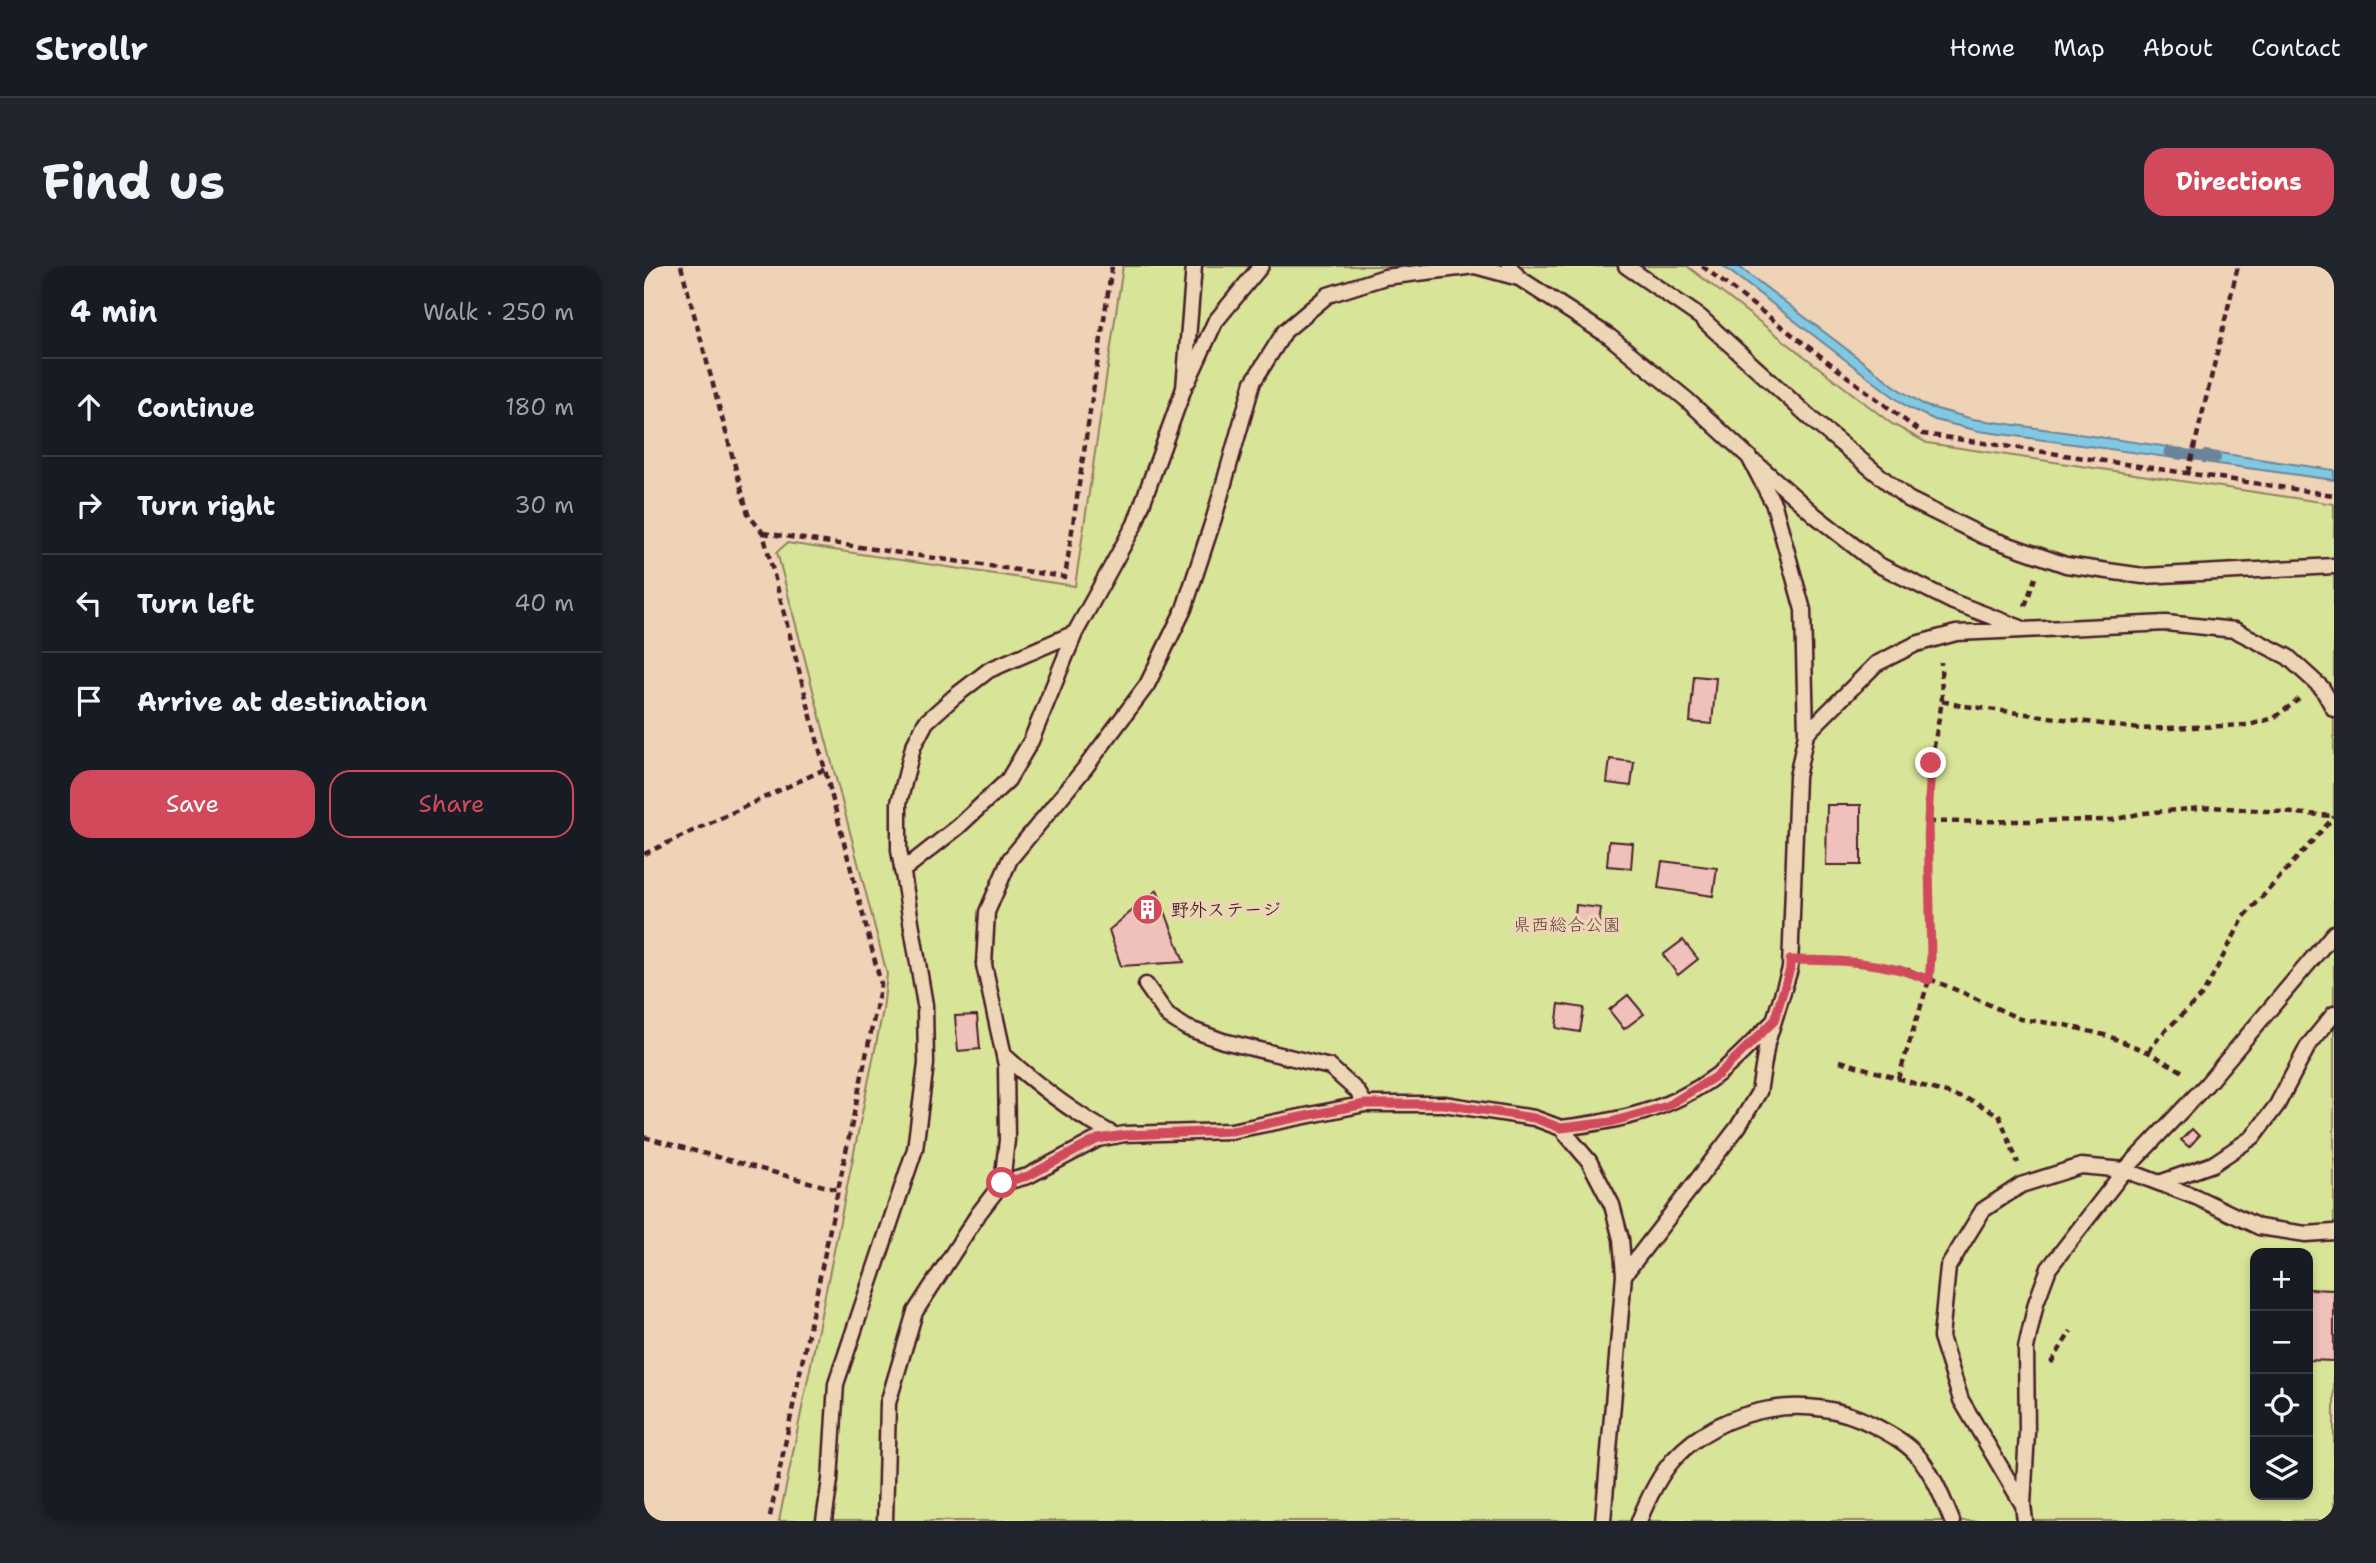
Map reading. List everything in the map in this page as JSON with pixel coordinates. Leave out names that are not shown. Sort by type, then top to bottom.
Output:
[{"type":"lane","points":[[1184,388],[1194,266]]},
{"type":"lane","points":[[902,871],[958,827],[1008,780],[1031,741],[1075,633],[1135,524],[1184,388],[1215,322],[1262,266]]},
{"type":"lane","points":[[885,1521],[888,1404],[915,1312],[979,1213],[1002,1183],[1007,1140],[1005,1056],[984,965],[987,912],[1010,859],[1085,768],[1147,685],[1184,609],[1214,518],[1253,382],[1285,331],[1328,295],[1385,277],[1475,266],[1514,272],[1610,337],[1686,399],[1816,516],[1877,564],[1953,602],[2020,628]]},
{"type":"lane","points":[[1626,266],[1700,317],[1816,423],[1908,499],[1983,536],[2066,565],[2143,576],[2334,566]]},
{"type":"lane","points":[[1624,1275],[1738,1127],[1759,1092],[1768,1043],[1790,969],[1797,777],[1806,734],[1803,610],[1774,505],[1749,457]]},
{"type":"lane","points":[[1806,734],[1876,664],[1916,644],[1956,634],[2020,628],[2166,623],[2235,630],[2288,657],[2317,684],[2334,709]]},
{"type":"lane","points":[[824,1521],[830,1480],[836,1384],[915,1149],[924,1076],[925,1005],[899,850],[899,803],[913,747],[926,722],[989,670],[1075,633]]},
{"type":"lane","points":[[2025,1521],[2026,1348],[2036,1303],[2049,1268],[2125,1170],[2206,1085],[2334,933]]},
{"type":"lane","points":[[1146,985],[1168,1016],[1187,1028],[1223,1041],[1330,1067],[1357,1091],[1365,1104]]},
{"type":"lane","points":[[2159,1184],[2213,1164],[2253,1137],[2277,1105],[2308,1046],[2334,1014]]},
{"type":"lane","points":[[1002,1183],[1028,1176],[1098,1139],[1231,1131],[1365,1104],[1444,1104],[1534,1118],[1561,1128],[1611,1122],[1667,1106],[1718,1075],[1774,1021]]},
{"type":"lane","points":[[1005,1056],[1035,1083],[1116,1136]]},
{"type":"lane","points":[[1561,1128],[1589,1161],[1612,1205],[1621,1239],[1624,1275],[1603,1521]]},
{"type":"lane","points":[[2023,1506],[1961,1399],[1941,1336],[1948,1267],[1983,1210],[2026,1183],[2081,1166],[2125,1170],[2196,1197],[2259,1227],[2306,1234],[2334,1232]]},
{"type":"lane","points":[[1639,1521],[1646,1503],[1672,1461],[1705,1432],[1737,1417],[1780,1406],[1818,1408],[1858,1417],[1891,1435],[1917,1455],[1940,1493],[1952,1521]]},
{"type":"path","points":[[681,266],[748,514],[763,533],[881,984],[769,1521]]},
{"type":"path","points":[[763,533],[1065,577],[1112,266]]},
{"type":"path","points":[[1702,266],[1923,434],[2334,495]]},
{"type":"path","points":[[2188,473],[2238,266]]},
{"type":"path","points":[[2020,628],[2042,557]]},
{"type":"path","points":[[1898,1079],[1929,980],[1931,957],[1928,822],[1931,763],[1942,701],[1939,638]]},
{"type":"path","points":[[1942,701],[2140,729],[2249,725],[2274,718],[2317,684]]},
{"type":"path","points":[[644,854],[825,769]]},
{"type":"path","points":[[1928,822],[2112,820],[2143,813],[2213,807],[2334,817]]},
{"type":"path","points":[[2148,1052],[2203,994],[2244,917],[2334,817]]},
{"type":"path","points":[[1790,960],[1842,960],[1908,971],[2020,1019],[2065,1025],[2108,1036],[2148,1052],[2206,1085]]},
{"type":"path","points":[[1840,1061],[1973,1101],[1999,1115],[2026,1183]]},
{"type":"path","points":[[644,1136],[838,1190]]},
{"type":"green space","name":"県西総合公園","points":[[1123,266],[1687,266],[1892,424],[1927,443],[2334,504],[2334,1521],[779,1521],[883,1010],[887,974],[777,552],[787,543],[1075,586]]},
{"type":"water","points":[[1723,266],[1738,266],[1900,390],[1926,406],[1973,419],[2183,449],[2181,459],[1979,431],[1935,420],[1907,407]]},
{"type":"water","points":[[2205,451],[2334,470],[2334,480],[2203,462]]},
{"type":"building","points":[[1694,676],[1716,678],[1712,724],[1690,722]]},
{"type":"building","points":[[1610,759],[1634,762],[1631,786],[1607,783]]},
{"type":"building","points":[[1827,805],[1861,805],[1861,865],[1826,865]]},
{"type":"building","points":[[1609,841],[1633,843],[1631,868],[1607,866]]},
{"type":"building","points":[[1662,861],[1717,868],[1713,896],[1658,888]]},
{"type":"building","name":"野外ステージ","points":[[1157,890],[1184,962],[1121,966],[1109,930]]},
{"type":"building","points":[[1576,905],[1601,908],[1598,933],[1574,930]]},
{"type":"building","points":[[1683,940],[1698,959],[1678,975],[1663,955]]},
{"type":"building","points":[[1628,995],[1644,1014],[1624,1029],[1609,1010]]},
{"type":"building","points":[[1559,1004],[1584,1008],[1580,1032],[1556,1028]]},
{"type":"building","points":[[977,1015],[980,1049],[958,1051],[955,1016]]},
{"type":"building","points":[[2192,1129],[2199,1136],[2189,1147],[2181,1140]]},
{"type":"building","points":[[2313,1289],[2334,1290],[2334,1361],[2313,1360]]},
{"type":"waterway","points":[[2169,452],[2216,458]]},
{"type":"place","name":"野外ステージ","points":[[1148,910]]},
{"type":"route","points":[[1002,1183],[1028,1176],[1098,1139],[1125,1135],[1231,1131],[1365,1104],[1444,1104],[1534,1118],[1561,1128],[1611,1122],[1667,1106],[1718,1075],[1774,1021],[1790,969],[1790,960],[1842,960],[1908,971],[1929,980],[1931,957],[1928,822],[1931,763]]}]
